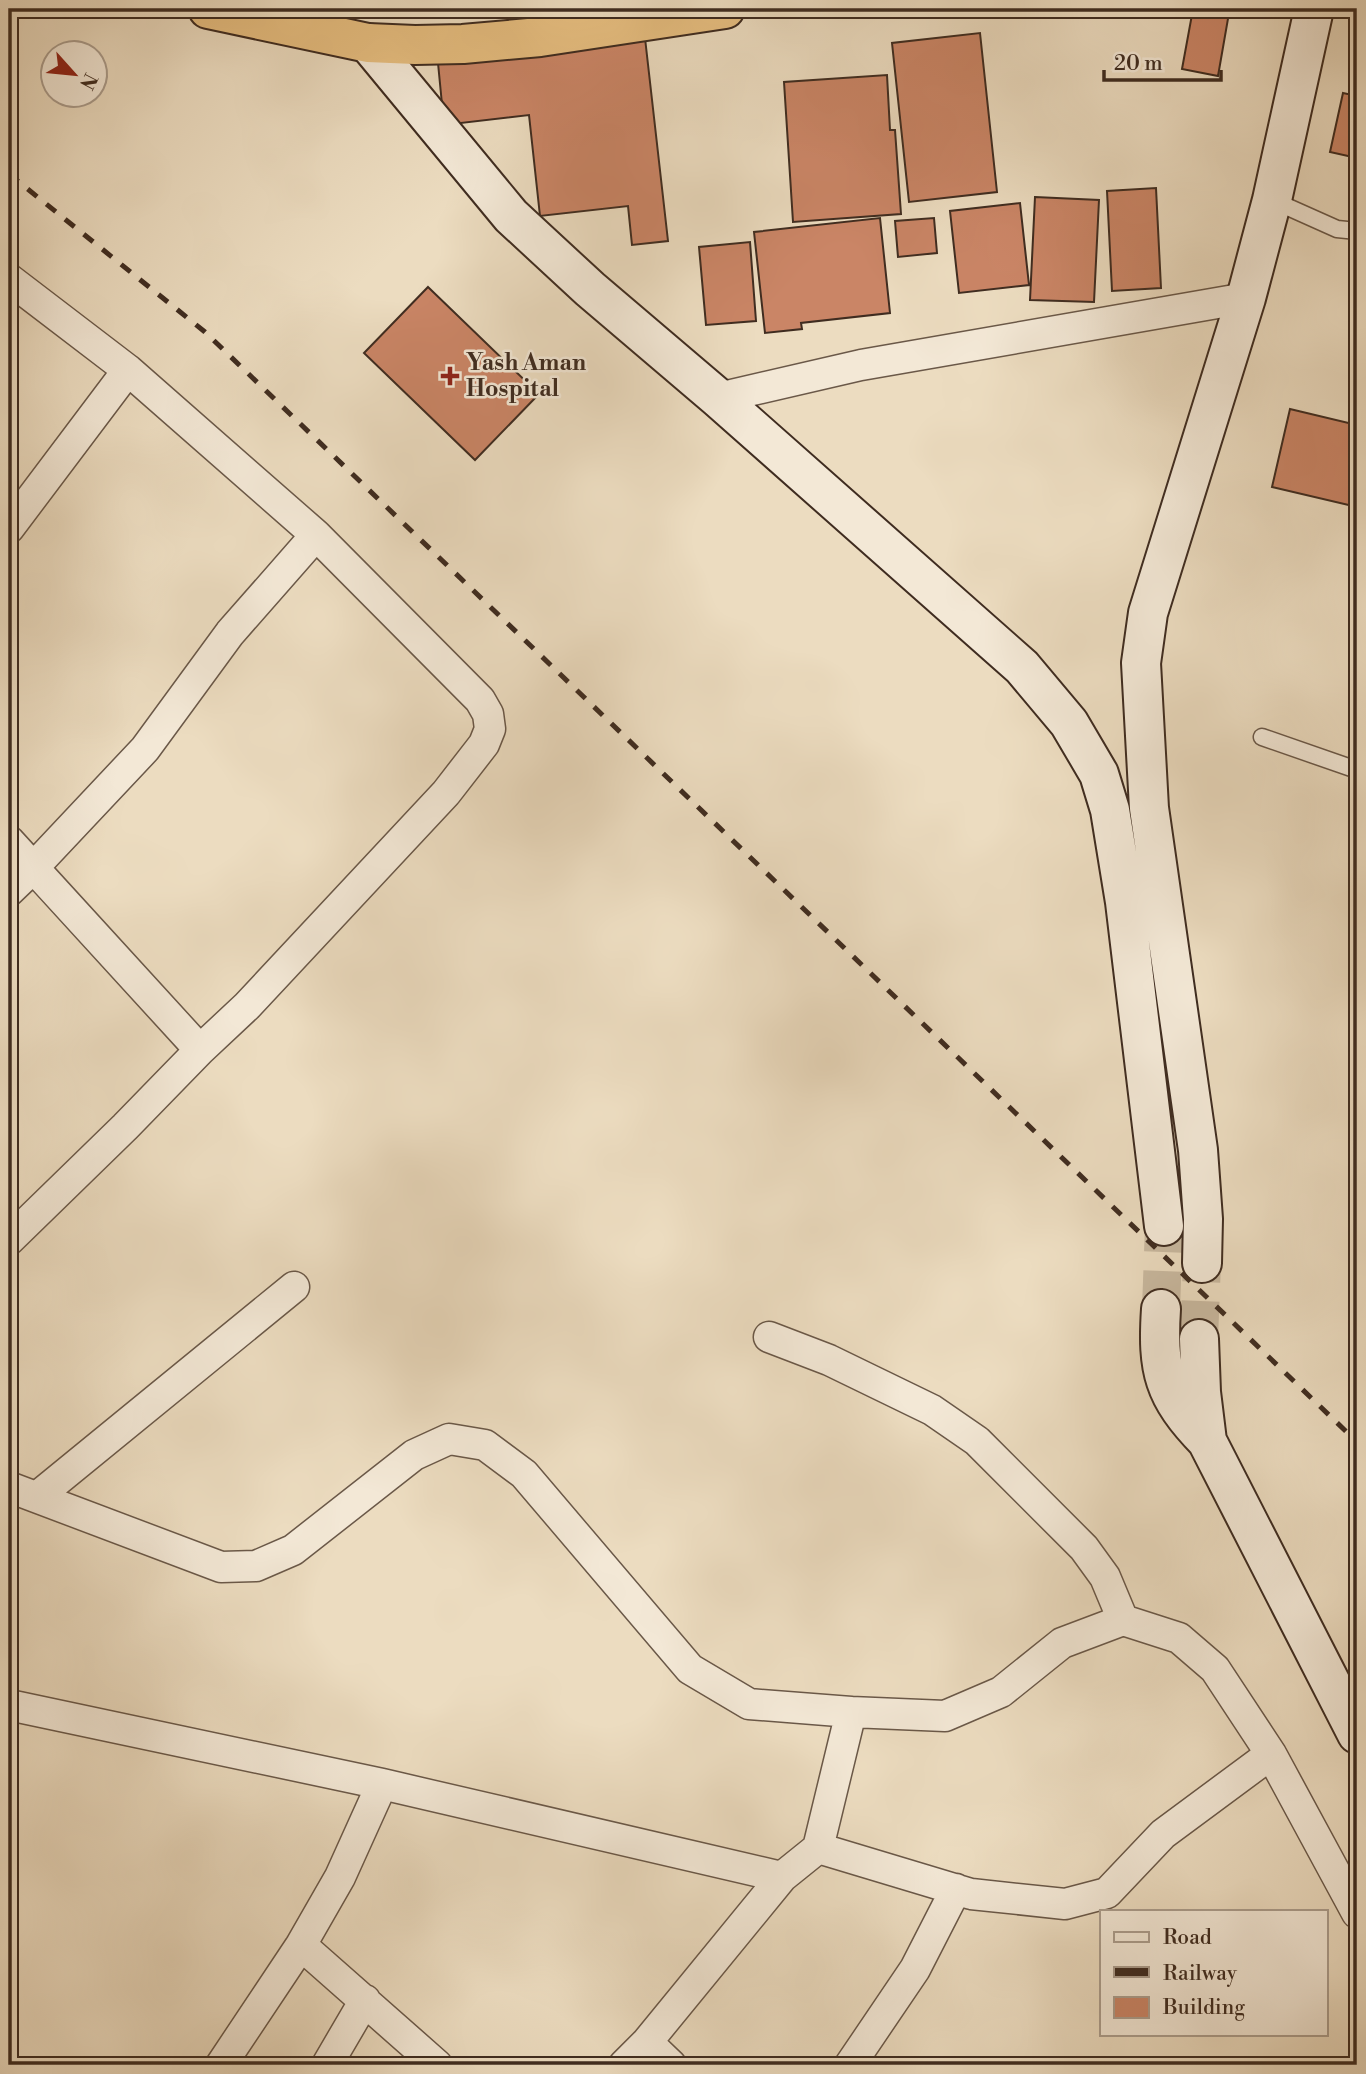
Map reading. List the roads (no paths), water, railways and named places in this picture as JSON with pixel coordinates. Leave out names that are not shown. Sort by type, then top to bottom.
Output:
[{"type":"highway","points":[[208,9],[368,43],[463,44],[540,37],[725,9]]},
{"type":"main road","points":[[1202,1263],[1203,1219],[1198,1150],[1149,808],[1141,663],[1148,613],[1246,298],[1272,200],[1314,9]]},
{"type":"main road","points":[[368,43],[511,216],[590,289],[718,398],[1022,667],[1069,723],[1094,765],[1110,810],[1125,902],[1164,1226]]},
{"type":"main road","points":[[1161,1308],[1159,1352],[1164,1379],[1178,1408],[1207,1441],[1357,1734]]},
{"type":"main road","points":[[1199,1339],[1201,1392],[1207,1441]]},
{"type":"street","points":[[9,279],[128,369],[316,535],[480,700],[488,714],[490,729],[484,744],[446,793],[247,1006],[9,1240]]},
{"type":"street","points":[[718,398],[861,365],[1246,298]]},
{"type":"street","points":[[9,528],[128,369]]},
{"type":"street","points":[[9,891],[145,749],[230,634],[316,535]]},
{"type":"street","points":[[9,841],[200,1050]]},
{"type":"street","points":[[37,1497],[294,1287]]},
{"type":"street","points":[[769,1337],[829,1360],[932,1410],[977,1441],[1084,1548],[1105,1577],[1124,1620]]},
{"type":"street","points":[[9,1487],[221,1567],[256,1566],[293,1550],[415,1455],[449,1439],[485,1445],[524,1474],[690,1669],[749,1704],[945,1716],[1001,1692],[1062,1643],[1124,1620],[1179,1638],[1215,1669],[1271,1754],[1357,1913]]},
{"type":"street","points":[[9,1705],[382,1784],[782,1877]]},
{"type":"street","points":[[624,2065],[647,2042],[782,1877],[817,1848],[851,1712]]},
{"type":"street","points":[[817,1848],[971,1894],[1065,1904],[1107,1892],[1163,1834],[1271,1754]]},
{"type":"street","points":[[221,2065],[301,1945],[340,1877],[382,1784]]},
{"type":"street","points":[[850,2065],[915,1969],[956,1889]]},
{"type":"street","points":[[301,1945],[436,2065]]},
{"type":"street","points":[[327,2065],[365,2000]]},
{"type":"street","points":[[647,2042],[671,2065]]},
{"type":"lane","points":[[1272,200],[1337,229],[1357,231]]},
{"type":"lane","points":[[1262,737],[1357,769]]},
{"type":"tunnel","points":[[1161,1309],[1164,1226]]},
{"type":"tunnel","points":[[1199,1339],[1202,1263]]},
{"type":"railway","points":[[9,174],[205,332],[1357,1442]]},
{"type":"place","name":"Yash Aman Hospital","points":[[450,376]]}]
